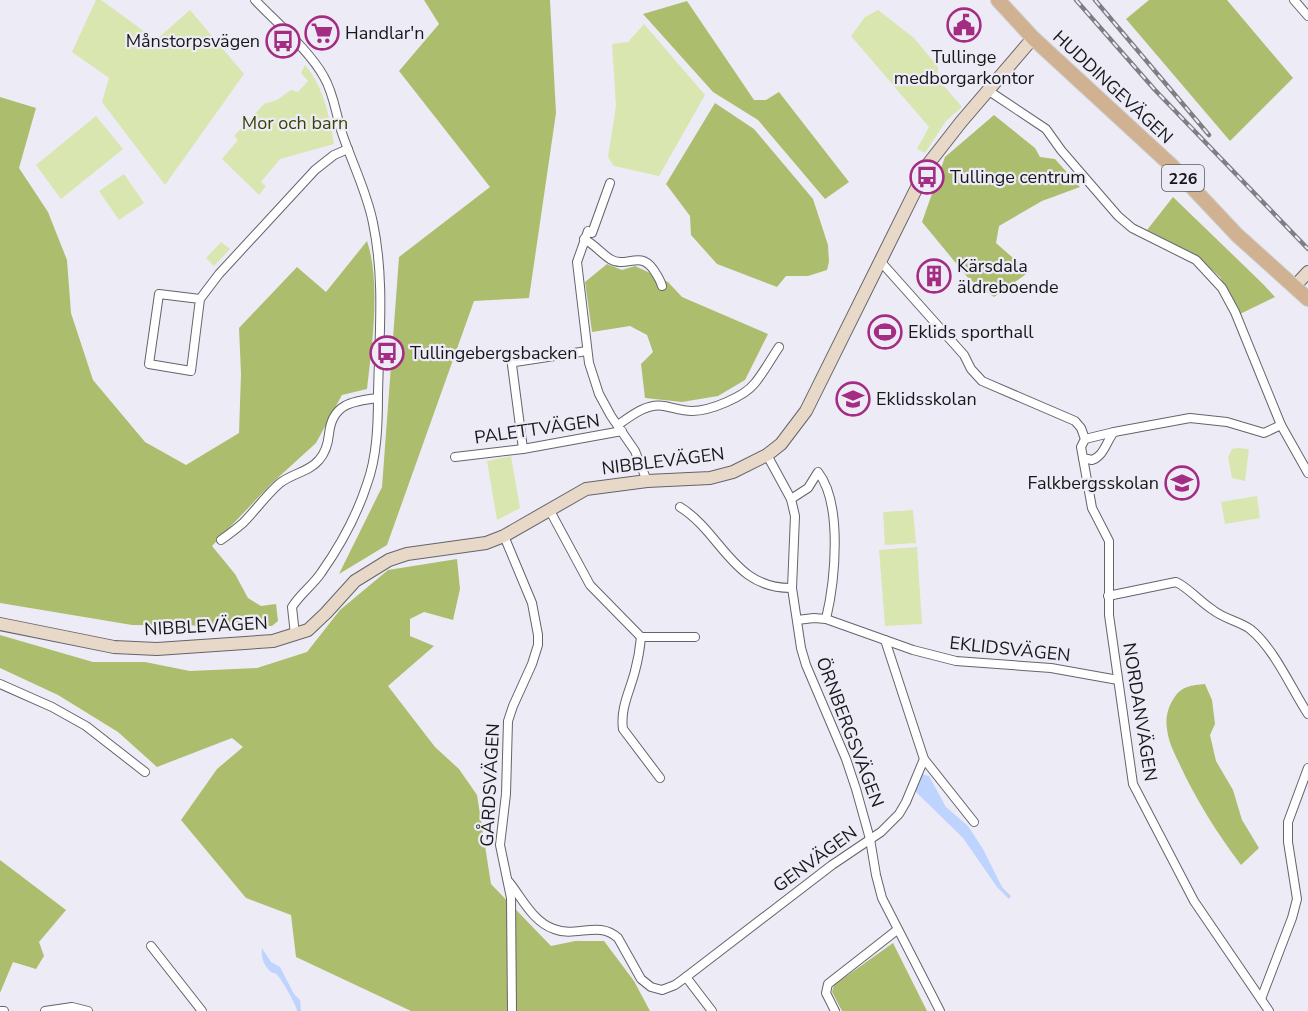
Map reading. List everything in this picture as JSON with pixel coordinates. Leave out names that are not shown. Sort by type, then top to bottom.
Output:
[{"type":"main road","name":"HUDDINGEVÄGEN","points":[[998,0],[1033,38],[1143,137],[1237,235],[1308,299]]},
{"type":"street","points":[[255,0],[310,58],[324,77],[373,221],[379,256],[381,292],[378,398],[374,453],[368,483],[357,510],[329,561],[292,607],[295,635]]},
{"type":"street","points":[[1294,0],[1308,16]]},
{"type":"street","name":"NIBBLEVÄGEN","points":[[0,624],[114,646],[157,649],[265,642],[295,635],[315,624],[355,580],[389,560],[407,554],[470,547],[504,536],[586,489],[647,481],[710,478],[733,472],[767,455],[781,444],[806,411],[929,163],[1033,38]]},
{"type":"street","points":[[989,91],[1046,129],[1118,216],[1132,228],[1196,260],[1222,288],[1281,425],[1308,473]]},
{"type":"street","points":[[200,299],[159,294],[148,364],[191,371],[200,299],[219,274],[315,170],[334,155],[348,149]]},
{"type":"street","points":[[610,183],[592,233],[588,231],[577,262],[587,351],[599,394],[635,451],[647,481]]},
{"type":"street","points":[[584,239],[620,263],[641,260],[647,262],[660,279],[662,286]]},
{"type":"street","points":[[881,262],[964,355],[970,369],[982,381],[1076,421],[1085,439],[1190,418],[1227,422],[1264,432],[1281,425]]},
{"type":"street","points":[[1294,287],[1308,272]]},
{"type":"street","points":[[620,428],[649,406],[661,405],[696,411],[734,398],[755,383],[779,347]]},
{"type":"street","points":[[523,448],[512,365],[514,362],[587,351]]},
{"type":"street","points":[[221,540],[242,524],[279,484],[308,470],[320,459],[327,447],[330,423],[335,413],[343,406],[378,398]]},
{"type":"street","name":"PALETTVÄGEN","points":[[455,457],[523,448],[620,428]]},
{"type":"street","points":[[1083,458],[1092,460],[1098,458],[1114,432]]},
{"type":"street","name":"NORDANVÄGEN","points":[[1085,439],[1081,447],[1092,508],[1109,541],[1108,596],[1130,774],[1140,800],[1194,901],[1269,1011]]},
{"type":"street","name":"ÖRNBERGSVÄGEN","points":[[767,455],[791,499],[795,516],[792,588],[806,665],[846,759],[870,839],[882,898],[940,1011]]},
{"type":"street","points":[[791,499],[808,488],[818,472],[828,488],[834,515],[835,536],[831,591],[826,619]]},
{"type":"street","points":[[680,507],[693,517],[725,554],[756,581],[778,588],[792,588]]},
{"type":"street","points":[[549,509],[590,585],[641,637],[695,637]]},
{"type":"street","name":"GÅRDSVÄGEN","points":[[504,536],[532,603],[538,635],[538,645],[532,664],[508,722],[506,794],[500,845],[509,882],[512,1011]]},
{"type":"street","points":[[1108,596],[1176,582],[1182,585],[1215,612],[1244,625],[1263,642],[1308,714]]},
{"type":"street","name":"EKLIDSVÄGEN","points":[[797,620],[826,619],[956,662],[1017,664],[1118,680]]},
{"type":"street","points":[[641,637],[635,671],[624,702],[622,722],[623,729],[660,778]]},
{"type":"street","points":[[885,640],[924,759],[974,822]]},
{"type":"street","points":[[0,684],[52,707],[86,726],[145,772]]},
{"type":"street","name":"GENVÄGEN","points":[[686,977],[842,858],[881,832],[899,814],[924,759]]},
{"type":"street","points":[[1261,999],[1297,899],[1288,842],[1288,822],[1308,768]]},
{"type":"street","points":[[509,882],[533,915],[554,930],[597,929],[612,932],[618,938],[641,979],[651,987],[662,990],[686,977],[712,1011]]},
{"type":"street","points":[[835,1011],[826,993],[828,984],[897,930]]},
{"type":"street","points":[[151,946],[202,1011]]},
{"type":"street","points":[[45,1011],[72,1007],[88,1011]]},
{"type":"green space","points":[[96,0],[101,0],[156,40],[190,10],[244,74],[165,185],[102,102],[109,78],[72,52]]},
{"type":"green space","points":[[424,0],[550,0],[556,113],[529,298],[474,301],[387,545],[339,574],[382,487],[399,257],[490,187],[399,71],[439,24]]},
{"type":"green space","points":[[1149,0],[1227,0],[1293,78],[1230,141],[1126,19]]},
{"type":"green space","points":[[687,1],[754,100],[766,100],[779,92],[849,182],[825,199],[758,120],[713,92],[643,14]]},
{"type":"green space","points":[[878,10],[914,38],[938,67],[937,78],[962,107],[946,121],[925,153],[917,149],[929,127],[851,36],[865,17]]},
{"type":"green space","points":[[644,24],[705,95],[659,176],[614,166],[608,157],[616,106],[612,44],[628,42]]},
{"type":"green space","name":"Mor och barn","points":[[305,65],[321,92],[334,144],[280,159],[261,182],[266,186],[259,195],[222,159],[238,140],[234,136],[264,104],[277,100],[291,90],[298,92],[308,81],[301,73]]},
{"type":"green space","points":[[0,97],[36,108],[19,168],[48,212],[67,260],[71,313],[93,380],[145,442],[186,465],[239,433],[241,374],[239,328],[297,267],[326,292],[367,241],[374,275],[374,295],[373,334],[367,389],[342,395],[316,443],[271,484],[212,546],[235,574],[248,598],[261,606],[276,604],[278,621],[272,626],[132,625],[0,603]]},
{"type":"green space","points":[[715,103],[754,129],[813,199],[828,245],[827,270],[808,276],[786,276],[777,287],[717,264],[691,235],[690,216],[666,184]]},
{"type":"green space","points":[[994,115],[1035,148],[1040,157],[1055,159],[1080,187],[1042,201],[999,226],[996,243],[1029,272],[994,297],[969,279],[922,222],[945,157]]},
{"type":"green space","points":[[96,116],[123,149],[61,199],[36,165]]},
{"type":"green space","points":[[124,174],[144,203],[119,220],[99,191]]},
{"type":"green space","points":[[1173,197],[1275,297],[1240,314],[1220,277],[1196,255],[1147,230]]},
{"type":"green space","points":[[221,242],[230,249],[214,266],[206,258]]},
{"type":"green space","points":[[607,264],[622,270],[635,266],[668,282],[682,297],[768,334],[745,380],[718,396],[682,402],[645,398],[641,364],[653,352],[647,335],[630,326],[592,332],[585,282]]},
{"type":"green space","points":[[1232,449],[1249,449],[1245,481],[1232,478],[1228,457]]},
{"type":"green space","points":[[511,456],[520,508],[497,520],[487,461]]},
{"type":"green space","points":[[1257,496],[1260,518],[1225,524],[1221,502]]},
{"type":"green space","points":[[913,510],[916,543],[885,545],[883,512]]},
{"type":"green space","points":[[917,547],[922,624],[885,626],[879,550]]},
{"type":"green space","points":[[457,559],[460,589],[453,620],[424,612],[410,619],[410,636],[434,646],[388,686],[435,747],[459,769],[477,795],[491,884],[551,946],[575,941],[604,941],[634,981],[650,1011],[411,1011],[296,957],[291,915],[246,898],[181,820],[217,769],[243,747],[232,738],[157,767],[118,732],[58,695],[0,668],[0,635],[93,662],[145,662],[190,671],[257,668],[307,652],[340,610],[388,570]]},
{"type":"green space","points":[[1205,684],[1212,700],[1215,724],[1210,735],[1216,761],[1233,790],[1242,820],[1259,848],[1241,865],[1192,790],[1173,751],[1168,733],[1166,721],[1172,701],[1177,694],[1187,687]]},
{"type":"green space","points":[[0,860],[66,910],[39,942],[44,956],[36,969],[13,962],[0,993]]},
{"type":"green space","points":[[893,943],[927,1011],[842,1011],[832,992],[834,985]]},
{"type":"water","points":[[922,774],[929,776],[946,807],[968,826],[983,849],[1002,887],[1011,896],[1009,899],[997,887],[963,838],[915,791]]},
{"type":"water","points":[[262,948],[271,962],[280,967],[294,994],[300,1000],[301,1011],[297,1011],[278,976],[266,966],[262,957]]},
{"type":"railway","points":[[1076,0],[1155,90],[1308,249]]},
{"type":"railway","points":[[1095,0],[1209,135]]},
{"type":"place","name":"Tullinge medborgarkontor","points":[[964,25]]},
{"type":"place","name":"Handlar'n","points":[[322,33]]},
{"type":"place","name":"Månstorpsvägen","points":[[283,41]]},
{"type":"place","name":"Tullinge centrum","points":[[927,177]]},
{"type":"place","name":"Kärsdala äldreboende","points":[[934,276]]},
{"type":"place","name":"Eklids sporthall","points":[[885,332]]},
{"type":"place","name":"Tullingebergsbacken","points":[[387,353]]},
{"type":"place","name":"Eklidsskolan","points":[[853,399]]},
{"type":"place","name":"Falkbergsskolan","points":[[1182,483]]}]
